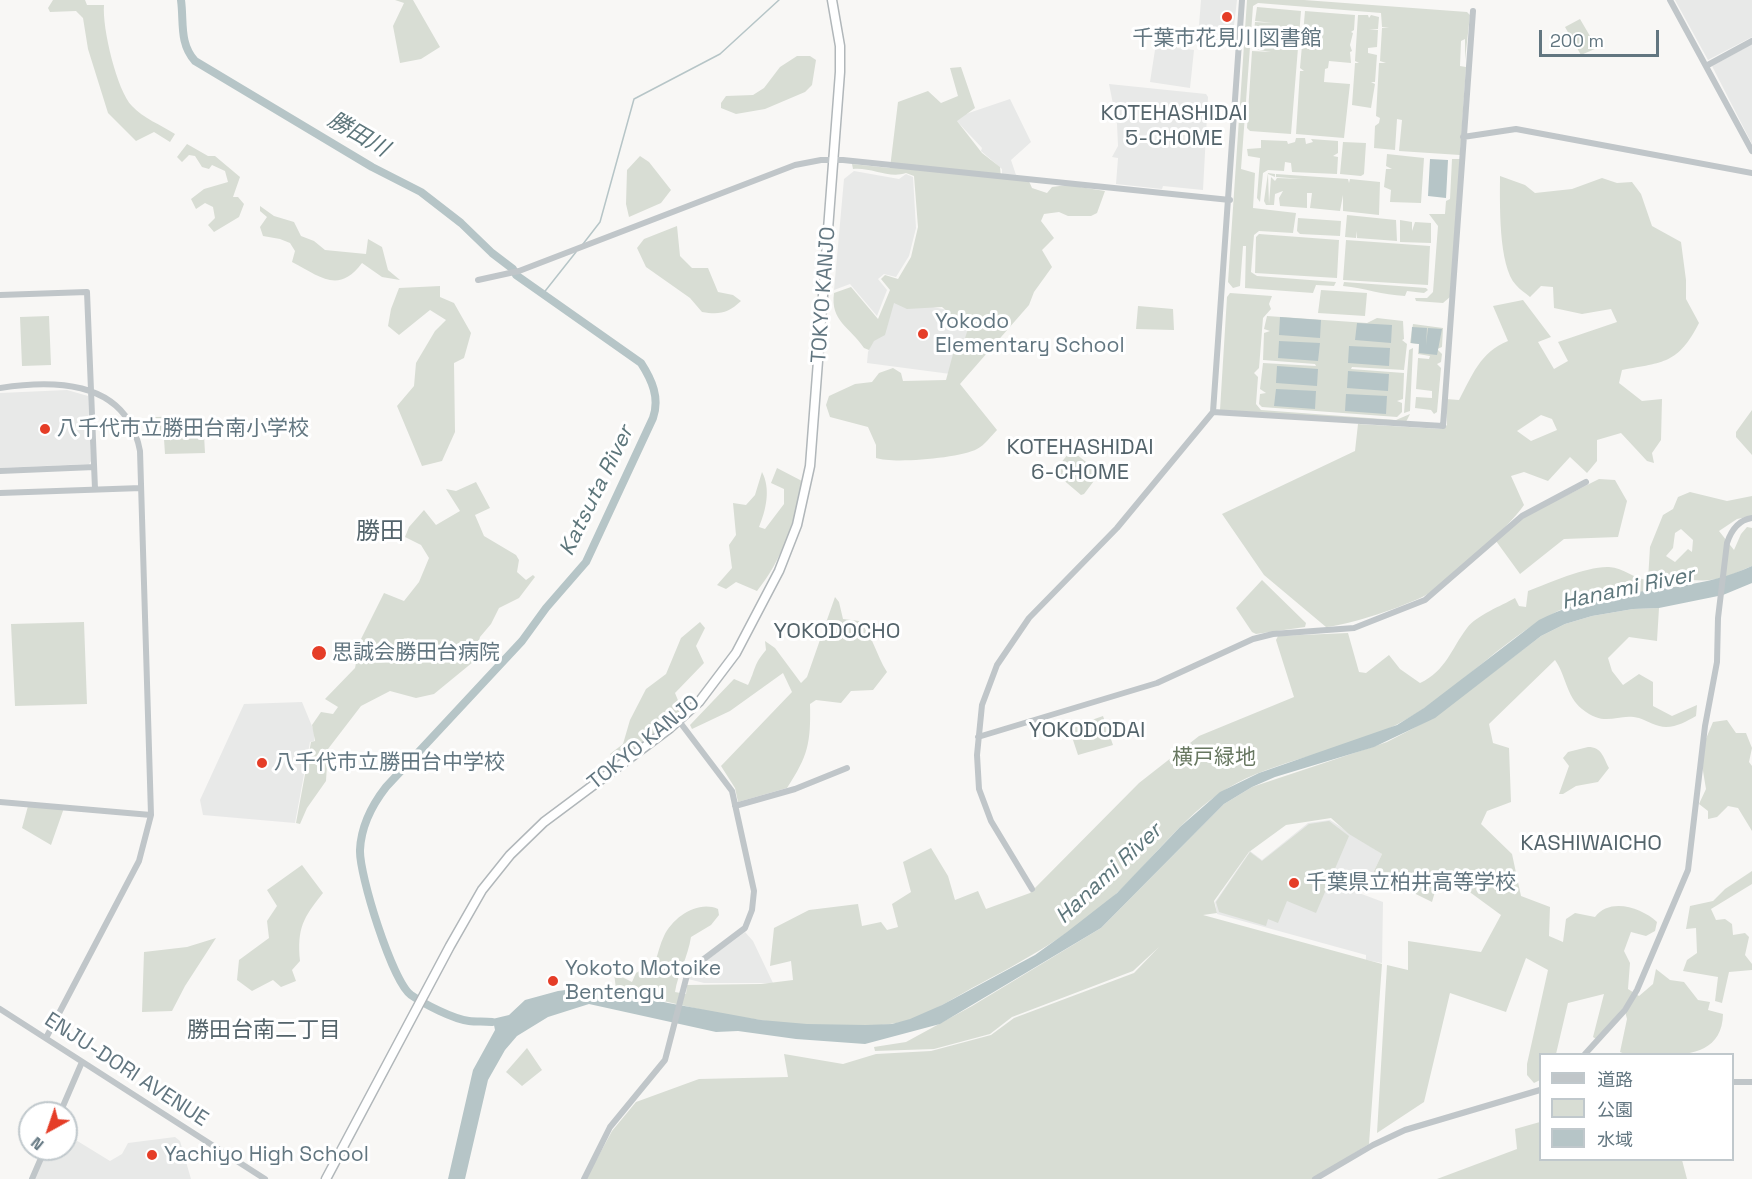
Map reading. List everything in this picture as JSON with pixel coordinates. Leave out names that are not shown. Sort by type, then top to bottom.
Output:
[{"type":"highway","name":"TOKYO KANJO","points":[[832,0],[840,46],[837,159]]},
{"type":"highway","name":"TOKYO KANJO","points":[[326,1179],[420,1008],[469,910],[510,855],[559,810],[681,723],[715,683],[747,634],[782,564],[803,504],[813,442],[845,58],[837,0]]},
{"type":"highway","name":"TOKYO KANJO","points":[[333,1179],[420,1008]]},
{"type":"street","points":[[1032,888],[1011,858],[984,805],[976,772],[978,737],[987,689],[1002,657],[1029,618],[1117,528],[1213,412],[1230,200],[1242,0]]},
{"type":"street","points":[[1670,0],[1752,151]]},
{"type":"street","points":[[1213,412],[1443,426],[1473,11]]},
{"type":"street","points":[[1706,66],[1752,41]]},
{"type":"street","points":[[1463,137],[1516,129],[1752,173]]},
{"type":"street","points":[[478,280],[503,276],[532,266],[795,165],[837,159],[1230,200]]},
{"type":"street","points":[[0,295],[87,292],[95,489]]},
{"type":"street","points":[[0,388],[61,385],[91,390],[115,405],[132,427],[140,451],[152,815],[139,861],[46,1038]]},
{"type":"street","points":[[0,471],[94,467]]},
{"type":"street","points":[[978,737],[1157,683],[1253,639],[1273,634],[1354,628],[1425,600],[1522,516],[1586,482]]},
{"type":"street","points":[[0,493],[141,488]]},
{"type":"street","points":[[1586,1053],[1625,1010],[1638,990],[1688,870],[1705,726],[1718,662],[1718,618],[1724,564],[1731,532],[1738,525],[1752,519]]},
{"type":"street","points":[[584,1179],[610,1127],[665,1060],[683,984],[692,968],[740,934],[749,920],[754,885],[732,791],[681,723]]},
{"type":"street","points":[[735,806],[795,789],[846,768]]},
{"type":"street","points":[[0,802],[152,815]]},
{"type":"street","name":"ENJU-DORI AVENUE","points":[[0,1009],[265,1179]]},
{"type":"street","points":[[65,1101],[82,1062]]},
{"type":"street","points":[[1734,1082],[1752,1082]]},
{"type":"street","points":[[1315,1179],[1373,1145],[1405,1130],[1539,1090]]},
{"type":"street","points":[[32,1179],[40,1161]]},
{"type":"shaded area","points":[[1201,0],[1237,0],[1232,42],[1198,38]]},
{"type":"shaded area","points":[[1675,0],[1752,0],[1752,37],[1708,60]]},
{"type":"shaded area","points":[[1157,37],[1178,39],[1177,48],[1194,50],[1190,88],[1150,82]]},
{"type":"shaded area","points":[[1752,44],[1752,144],[1712,66]]},
{"type":"shaded area","points":[[1109,84],[1206,94],[1208,97],[1203,190],[1163,186],[1162,189],[1116,184],[1118,158],[1112,157],[1118,146],[1117,124]]},
{"type":"shaded area","points":[[1010,99],[1031,142],[1011,160],[1016,175],[1002,174],[1002,169],[981,151],[982,148],[954,118]]},
{"type":"shaded area","points":[[854,171],[899,179],[906,174],[913,177],[916,228],[909,256],[896,277],[884,274],[878,279],[887,290],[877,316],[850,284],[834,290],[844,179]]},
{"type":"shaded area","name":"Yokodo Elementary School","points":[[890,298],[976,316],[958,375],[867,363],[868,352]]},
{"type":"shaded area","name":"八千代市立勝田台南小学校","points":[[67,390],[88,396],[91,461],[89,464],[0,468],[0,393]]},
{"type":"shaded area","name":"八千代市立勝田台中学校","points":[[302,702],[314,731],[314,741],[310,742],[295,823],[203,815],[200,800],[244,704]]},
{"type":"shaded area","name":"千葉県立柏井高等学校","points":[[1330,820],[1382,854],[1373,873],[1365,869],[1359,893],[1383,902],[1382,963],[1366,960],[1366,955],[1217,914],[1215,902],[1250,851],[1262,860],[1308,823]]},
{"type":"shaded area","points":[[745,932],[753,941],[773,983],[704,983],[688,979],[695,969]]},
{"type":"shaded area","name":"Yachiyo High School","points":[[175,1137],[180,1141],[191,1179],[34,1179],[42,1161],[78,1161],[78,1141],[110,1161],[122,1154],[128,1143]]},
{"type":"green space","points":[[53,0],[85,0],[87,5],[104,5],[108,43],[116,74],[126,98],[136,110],[175,134],[170,142],[154,132],[136,141],[108,113],[88,49],[83,18],[76,11],[50,12],[48,8]]},
{"type":"green space","points":[[395,0],[413,0],[440,47],[421,59],[400,63],[393,26],[404,3]]},
{"type":"green space","points":[[1247,0],[1304,0],[1467,12],[1470,15],[1465,60],[1465,39],[1461,41],[1460,66],[1466,67],[1460,155],[1399,151],[1402,120],[1397,119],[1395,150],[1374,148],[1375,126],[1379,123],[1380,118],[1376,116],[1379,63],[1386,63],[1380,61],[1382,28],[1389,28],[1382,27],[1381,13],[1258,3],[1253,6],[1241,169],[1255,173],[1253,208],[1296,213],[1293,233],[1259,231],[1254,235],[1251,272],[1257,276],[1336,282],[1334,286],[1316,285],[1313,293],[1245,288],[1246,246],[1243,246],[1240,286],[1233,288],[1228,282]]},
{"type":"green space","points":[[1257,7],[1301,11],[1291,134],[1250,131],[1247,128],[1252,51],[1271,52],[1253,49],[1253,43],[1262,43],[1253,41],[1255,22],[1273,23],[1255,21]]},
{"type":"green space","points":[[1305,11],[1355,15],[1354,30],[1351,32],[1353,33],[1350,45],[1351,63],[1329,61],[1328,68],[1325,69],[1324,82],[1350,84],[1344,138],[1296,134],[1300,71],[1304,71],[1300,68]]},
{"type":"green space","points":[[1358,15],[1368,15],[1369,18],[1371,15],[1379,17],[1378,29],[1369,29],[1378,30],[1377,47],[1368,48],[1368,53],[1377,55],[1375,82],[1371,82],[1375,84],[1371,108],[1352,105],[1355,63],[1359,63],[1355,61]]},
{"type":"green space","points":[[1580,19],[1597,48],[1581,55],[1565,27]]},
{"type":"green space","points":[[797,56],[810,56],[816,60],[812,85],[805,92],[765,109],[736,114],[721,108],[721,103],[726,96],[753,95],[764,88],[780,67]]},
{"type":"green space","points":[[961,67],[975,108],[957,121],[982,153],[1000,167],[1001,178],[1028,179],[1032,188],[1047,193],[1052,187],[1067,185],[1105,191],[1097,213],[1091,216],[1068,216],[1059,212],[1044,214],[1041,221],[1054,238],[1042,250],[1052,267],[1034,292],[1029,305],[960,384],[997,430],[980,447],[969,452],[911,460],[885,460],[876,458],[876,445],[868,427],[830,417],[826,405],[829,396],[855,384],[872,382],[879,373],[893,368],[901,373],[903,381],[946,380],[953,354],[961,350],[968,329],[955,323],[955,318],[942,307],[907,309],[894,303],[885,335],[874,341],[869,350],[864,348],[842,323],[835,310],[834,293],[851,287],[878,319],[890,290],[881,279],[885,275],[898,279],[911,257],[918,227],[914,176],[906,173],[893,175],[853,169],[852,164],[890,168],[898,102],[928,91],[941,103],[958,96],[950,68]]},
{"type":"green space","points":[[1296,138],[1305,138],[1306,144],[1313,142],[1311,139],[1338,141],[1338,153],[1333,156],[1338,157],[1337,174],[1292,172],[1291,163],[1285,162],[1284,171],[1268,170],[1263,173],[1260,202],[1257,198],[1260,158],[1248,156],[1247,149],[1261,148],[1261,140],[1287,141],[1288,144],[1295,142]]},
{"type":"green space","points":[[1343,142],[1366,143],[1364,174],[1361,176],[1340,174]]},
{"type":"green space","points":[[187,144],[208,156],[215,156],[240,177],[233,197],[238,197],[244,204],[239,217],[214,232],[208,225],[215,218],[213,207],[205,203],[196,209],[191,199],[204,189],[228,182],[225,171],[212,165],[209,169],[202,167],[195,156],[189,155],[182,162],[177,157]]},
{"type":"green space","points":[[1387,154],[1424,158],[1421,203],[1390,202],[1391,190],[1384,187],[1386,169],[1392,169],[1386,166]]},
{"type":"green space","points":[[640,156],[649,162],[671,190],[661,203],[629,217],[626,204],[627,170]]},
{"type":"green space","points":[[1452,159],[1460,159],[1450,297],[1443,303],[1416,301],[1415,298],[1427,298],[1433,292],[1438,226],[1429,214],[1445,214],[1446,201],[1450,199]]},
{"type":"green space","points":[[1268,173],[1275,174],[1275,177],[1268,174],[1269,204],[1271,177],[1275,181],[1277,178],[1303,179],[1276,177],[1276,174],[1348,179],[1349,183],[1350,179],[1380,182],[1379,215],[1343,211],[1343,195],[1340,211],[1310,208],[1312,193],[1307,193],[1307,208],[1280,206],[1279,198],[1283,191],[1275,194],[1274,205],[1266,205],[1264,201]]},
{"type":"green space","points":[[1500,176],[1525,185],[1535,193],[1572,189],[1602,178],[1617,183],[1632,182],[1641,194],[1652,226],[1681,242],[1686,299],[1699,323],[1684,347],[1676,354],[1649,365],[1622,370],[1619,383],[1642,401],[1662,399],[1661,440],[1652,453],[1654,463],[1647,461],[1621,433],[1597,440],[1597,461],[1587,473],[1570,457],[1548,481],[1524,472],[1511,476],[1524,505],[1492,540],[1449,579],[1426,595],[1405,604],[1362,619],[1326,627],[1264,575],[1222,514],[1355,451],[1358,424],[1442,429],[1447,425],[1446,399],[1459,400],[1484,358],[1490,351],[1508,341],[1493,306],[1523,300],[1551,337],[1538,342],[1554,369],[1568,361],[1558,342],[1617,322],[1611,309],[1582,314],[1554,308],[1553,287],[1541,286],[1530,297],[1516,285],[1510,276],[1503,249]],"holes":[[[1541,415],[1552,419],[1557,430],[1531,441],[1517,431]]]},
{"type":"green space","points":[[260,206],[274,216],[294,222],[301,236],[314,241],[325,250],[366,254],[368,239],[382,247],[388,270],[400,280],[382,277],[362,263],[353,273],[337,280],[329,280],[311,273],[292,262],[295,251],[290,243],[263,236],[260,227],[267,217],[260,211]]},
{"type":"green space","points":[[1347,215],[1396,220],[1397,241],[1357,238],[1357,231],[1356,238],[1345,237]]},
{"type":"green space","points":[[1298,218],[1341,221],[1340,236],[1300,234],[1297,231]]},
{"type":"green space","points":[[1400,220],[1412,222],[1412,231],[1415,222],[1431,223],[1431,243],[1400,242]]},
{"type":"green space","points":[[677,226],[680,256],[692,268],[708,268],[718,292],[733,295],[741,301],[732,308],[719,313],[702,312],[690,298],[646,267],[637,248],[644,239]]},
{"type":"green space","points":[[1259,234],[1339,240],[1337,278],[1255,273],[1256,237]]},
{"type":"green space","points":[[1346,240],[1430,246],[1428,285],[1343,280]]},
{"type":"green space","points":[[1344,282],[1426,288],[1428,290],[1424,293],[1407,291],[1405,296],[1343,286]]},
{"type":"green space","points":[[440,286],[440,297],[454,303],[471,333],[464,358],[454,363],[455,432],[442,461],[422,466],[397,406],[414,386],[416,363],[435,331],[446,320],[430,310],[399,335],[388,326],[391,309],[399,288]]},
{"type":"green space","points":[[1321,290],[1367,293],[1365,316],[1318,313]]},
{"type":"green space","points":[[1230,293],[1272,296],[1269,304],[1271,309],[1263,318],[1259,368],[1254,373],[1258,377],[1256,404],[1261,410],[1396,420],[1410,414],[1406,422],[1220,410],[1227,297]]},
{"type":"green space","points":[[1138,306],[1173,309],[1174,330],[1136,329]]},
{"type":"green space","points":[[49,316],[51,365],[22,366],[20,317]]},
{"type":"green space","points":[[1267,316],[1367,323],[1377,318],[1403,321],[1404,339],[1402,340],[1407,344],[1404,370],[1352,367],[1351,369],[1404,373],[1403,399],[1397,401],[1402,403],[1402,412],[1397,417],[1262,407],[1259,404],[1260,394],[1266,393],[1260,389],[1263,363],[1316,366],[1315,364],[1263,360],[1264,333],[1270,331],[1264,329]]},
{"type":"green space","points":[[1413,324],[1443,328],[1442,347],[1437,349],[1442,354],[1441,362],[1437,364],[1441,368],[1437,412],[1434,414],[1431,410],[1415,408],[1416,397],[1432,398],[1432,391],[1416,389],[1418,358],[1429,359],[1430,356],[1418,354],[1419,344],[1410,343]]},
{"type":"green space","points":[[1413,348],[1410,411],[1404,413],[1409,350]]},
{"type":"green space","points":[[1752,410],[1752,455],[1736,437],[1736,432]]},
{"type":"green space","points":[[203,416],[205,453],[165,454],[164,439],[155,417]]},
{"type":"green space","points":[[1071,450],[1100,473],[1081,495],[1054,472]]},
{"type":"green space","points":[[777,468],[802,481],[792,525],[781,553],[757,591],[736,582],[726,589],[717,585],[732,568],[729,545],[736,535],[733,503],[746,505],[755,495],[762,472],[766,485],[766,500],[759,527],[765,529],[784,504],[784,489],[771,483]]},
{"type":"green space","points":[[1599,479],[1615,480],[1627,501],[1618,537],[1564,539],[1520,574],[1496,541],[1527,515]]},
{"type":"green space","points":[[476,482],[490,508],[475,515],[484,536],[516,555],[519,560],[517,572],[526,580],[533,575],[535,577],[519,598],[499,608],[491,624],[480,637],[473,662],[434,694],[416,698],[390,691],[361,706],[328,749],[326,781],[307,808],[300,824],[296,823],[311,742],[315,741],[312,725],[321,712],[333,714],[338,707],[325,699],[355,668],[361,639],[384,593],[404,601],[419,582],[429,558],[421,545],[405,537],[409,527],[424,510],[436,525],[460,511],[446,489],[456,491]]},
{"type":"green space","name":"横戸緑地","points":[[1690,492],[1727,501],[1752,496],[1752,516],[1737,519],[1719,531],[1734,550],[1741,534],[1747,527],[1752,528],[1752,566],[1716,579],[1679,578],[1661,589],[1646,594],[1582,603],[1558,611],[1516,637],[1438,699],[1396,725],[1357,741],[1256,774],[1237,783],[1188,819],[1118,892],[1084,920],[1029,957],[922,1015],[901,1022],[857,1027],[787,1024],[716,1013],[616,989],[614,973],[632,982],[636,973],[655,962],[661,942],[673,922],[687,912],[702,907],[718,909],[719,915],[711,925],[691,937],[675,992],[686,994],[687,985],[761,984],[793,980],[791,961],[770,966],[774,928],[809,910],[858,904],[862,926],[881,922],[887,930],[898,927],[892,904],[911,892],[903,862],[931,848],[948,876],[955,900],[978,891],[986,909],[1030,893],[1139,783],[1199,736],[1294,697],[1276,640],[1278,636],[1348,633],[1359,672],[1366,673],[1389,655],[1400,669],[1420,683],[1442,666],[1471,623],[1515,598],[1519,606],[1526,607],[1528,591],[1600,567],[1614,568],[1648,580],[1650,547],[1663,515],[1673,509],[1678,497]],"holes":[[[1681,529],[1693,540],[1692,552],[1688,549],[1675,562],[1666,556],[1673,548],[1675,533]]]},
{"type":"green space","points":[[1262,580],[1306,623],[1305,627],[1256,634],[1252,632],[1236,608]]},
{"type":"green space","points":[[835,597],[839,602],[843,619],[859,621],[864,627],[887,672],[873,690],[851,691],[841,703],[816,700],[810,704],[807,749],[800,767],[787,788],[738,802],[735,788],[721,766],[792,692],[783,673],[730,711],[692,729],[690,725],[734,679],[748,685],[757,663],[766,650],[765,641],[775,648],[801,683],[807,677]]},
{"type":"green space","points":[[1659,608],[1657,641],[1629,637],[1608,658],[1612,671],[1623,685],[1639,674],[1653,682],[1653,706],[1672,716],[1697,705],[1696,716],[1670,727],[1631,717],[1598,718],[1577,704],[1555,660],[1489,724],[1493,743],[1509,748],[1511,802],[1487,811],[1481,824],[1512,854],[1521,896],[1550,907],[1549,936],[1563,942],[1566,919],[1575,913],[1595,917],[1609,907],[1635,909],[1657,922],[1655,931],[1646,936],[1631,932],[1624,951],[1630,963],[1628,989],[1639,996],[1653,984],[1656,969],[1670,980],[1684,982],[1698,1000],[1710,1002],[1708,1010],[1723,1014],[1720,1031],[1712,1042],[1701,1050],[1690,1053],[1620,1052],[1627,1019],[1624,1007],[1596,1039],[1593,1037],[1604,994],[1568,1003],[1556,1053],[1539,1053],[1539,1080],[1534,1083],[1527,1075],[1527,1064],[1548,970],[1526,958],[1506,1012],[1450,993],[1424,1102],[1377,1133],[1387,965],[1408,970],[1408,941],[1481,952],[1501,915],[1441,871],[1432,902],[1373,873],[1382,854],[1349,834],[1331,818],[1286,825],[1249,852],[1214,901],[1217,913],[1203,915],[1382,964],[1369,1144],[1312,1179],[586,1179],[612,1131],[636,1102],[699,1079],[788,1077],[784,1054],[843,1064],[876,1054],[931,1051],[991,1035],[1014,1018],[1134,973],[1159,947],[1133,971],[1012,1017],[990,1034],[934,1049],[875,1051],[874,1047],[906,1042],[972,1006],[1101,928],[1224,804],[1252,787],[1387,742],[1433,718],[1541,636],[1565,624],[1592,616],[1633,609]]},
{"type":"green space","points":[[84,622],[87,704],[15,706],[11,624]]},
{"type":"green space","points":[[700,622],[705,628],[696,646],[704,663],[675,693],[682,710],[641,744],[613,762],[610,754],[623,744],[630,720],[646,689],[666,674],[681,638]]},
{"type":"green space","points":[[1103,716],[1113,745],[1078,755],[1069,728]]},
{"type":"green space","points":[[1727,720],[1736,733],[1746,733],[1752,748],[1749,762],[1752,766],[1752,831],[1738,808],[1728,806],[1717,817],[1708,819],[1708,811],[1699,804],[1706,789],[1700,753],[1713,722]]},
{"type":"green space","points":[[1588,747],[1599,751],[1609,768],[1598,782],[1576,786],[1559,794],[1569,766],[1563,758],[1568,752]]},
{"type":"green space","points":[[28,806],[64,808],[51,845],[22,828]]},
{"type":"green space","points":[[1329,821],[1349,836],[1316,913],[1287,901],[1278,923],[1268,919],[1266,926],[1219,912],[1216,902],[1250,852],[1262,861],[1309,824]]},
{"type":"green space","points":[[302,865],[323,893],[303,924],[300,961],[292,970],[296,981],[281,987],[273,980],[252,991],[237,980],[239,960],[269,938],[267,921],[277,906],[267,890]]},
{"type":"green space","points":[[1752,871],[1752,884],[1711,909],[1716,920],[1725,919],[1732,924],[1733,935],[1745,933],[1749,937],[1745,955],[1752,964],[1752,970],[1729,972],[1722,1003],[1715,1001],[1718,977],[1683,971],[1687,960],[1697,953],[1696,928],[1686,929],[1690,906],[1713,901],[1725,889]]},
{"type":"green space","points":[[216,938],[172,1011],[142,1012],[144,952],[187,947]]},
{"type":"green space","points":[[527,1048],[542,1070],[522,1086],[506,1072]]},
{"type":"green space","points":[[1539,1122],[1539,1161],[1682,1161],[1687,1179],[1437,1179],[1517,1149],[1515,1129]]},
{"type":"water","points":[[1430,159],[1448,160],[1446,198],[1428,196]]},
{"type":"water","points":[[1280,317],[1321,320],[1320,338],[1279,335]]},
{"type":"water","points":[[1357,323],[1392,325],[1391,343],[1355,340]]},
{"type":"water","points":[[1412,327],[1427,328],[1426,345],[1428,328],[1442,329],[1437,355],[1419,353],[1419,344],[1411,343]]},
{"type":"water","points":[[1279,341],[1320,343],[1318,361],[1278,358]]},
{"type":"water","points":[[1349,346],[1390,348],[1389,366],[1348,363]]},
{"type":"water","points":[[1277,366],[1318,369],[1317,386],[1276,383]]},
{"type":"water","points":[[1348,371],[1389,374],[1388,391],[1347,388]]},
{"type":"water","points":[[1276,389],[1316,391],[1315,409],[1274,406]]},
{"type":"water","points":[[1346,394],[1387,396],[1386,414],[1345,411]]},
{"type":"water","points":[[1752,566],[1752,583],[1723,595],[1659,608],[1633,609],[1592,616],[1565,624],[1541,636],[1435,718],[1374,747],[1275,777],[1252,787],[1224,804],[1101,928],[940,1024],[865,1044],[796,1039],[738,1031],[716,1032],[589,1004],[548,1017],[517,1036],[505,1050],[488,1080],[465,1179],[448,1179],[473,1070],[495,1030],[494,1025],[484,1021],[509,1015],[525,1000],[558,991],[596,986],[668,1003],[761,1020],[807,1024],[866,1025],[892,1024],[910,1019],[942,1005],[1035,955],[1067,932],[1117,893],[1180,827],[1220,792],[1259,773],[1397,725],[1424,708],[1539,620],[1591,600],[1699,583]]},
{"type":"waterway","name":"Katsuta River","points":[[181,0],[184,40],[195,61],[372,167],[421,192],[461,223],[492,253],[513,269],[516,275],[641,363],[654,389],[656,403],[653,418],[586,562],[546,608],[522,641],[386,787],[376,801],[365,825],[360,850],[365,881],[386,949],[403,986],[411,995],[447,1014],[462,1020],[492,1022]]},
{"type":"waterway","points":[[583,244],[600,222],[634,99],[720,54],[779,0]]},
{"type":"waterway","points":[[542,295],[576,252]]},
{"type":"place","name":"千葉市花見川図書館","points":[[1227,17]]},
{"type":"place","name":"Yokodo Elementary School","points":[[923,334]]},
{"type":"place","name":"八千代市立勝田台南小学校","points":[[45,429]]},
{"type":"place","name":"思誠会勝田台病院","points":[[319,653]]},
{"type":"place","name":"八千代市立勝田台中学校","points":[[262,763]]},
{"type":"place","name":"千葉県立柏井高等学校","points":[[1294,883]]},
{"type":"place","name":"Yokoto Motoike Bentengu","points":[[553,981]]},
{"type":"place","name":"Yachiyo High School","points":[[152,1155]]},
{"type":"district","name":"KOTEHASHIDAI 5-CHOME","points":[[1174,126]]},
{"type":"district","name":"KOTEHASHIDAI 6-CHOME","points":[[1080,461]]},
{"type":"district","name":"勝田","points":[[380,532]]},
{"type":"district","name":"YOKODOCHO","points":[[837,632]]},
{"type":"district","name":"YOKODODAI","points":[[1087,731]]},
{"type":"district","name":"KASHIWAICHO","points":[[1591,844]]},
{"type":"district","name":"勝田台南二丁目","points":[[264,1031]]},
{"type":"water label","name":"勝田川","points":[[358,135]]},
{"type":"water label","name":"Hanami River","points":[[1628,589]]},
{"type":"water label","name":"Hanami River","points":[[1109,874]]}]
